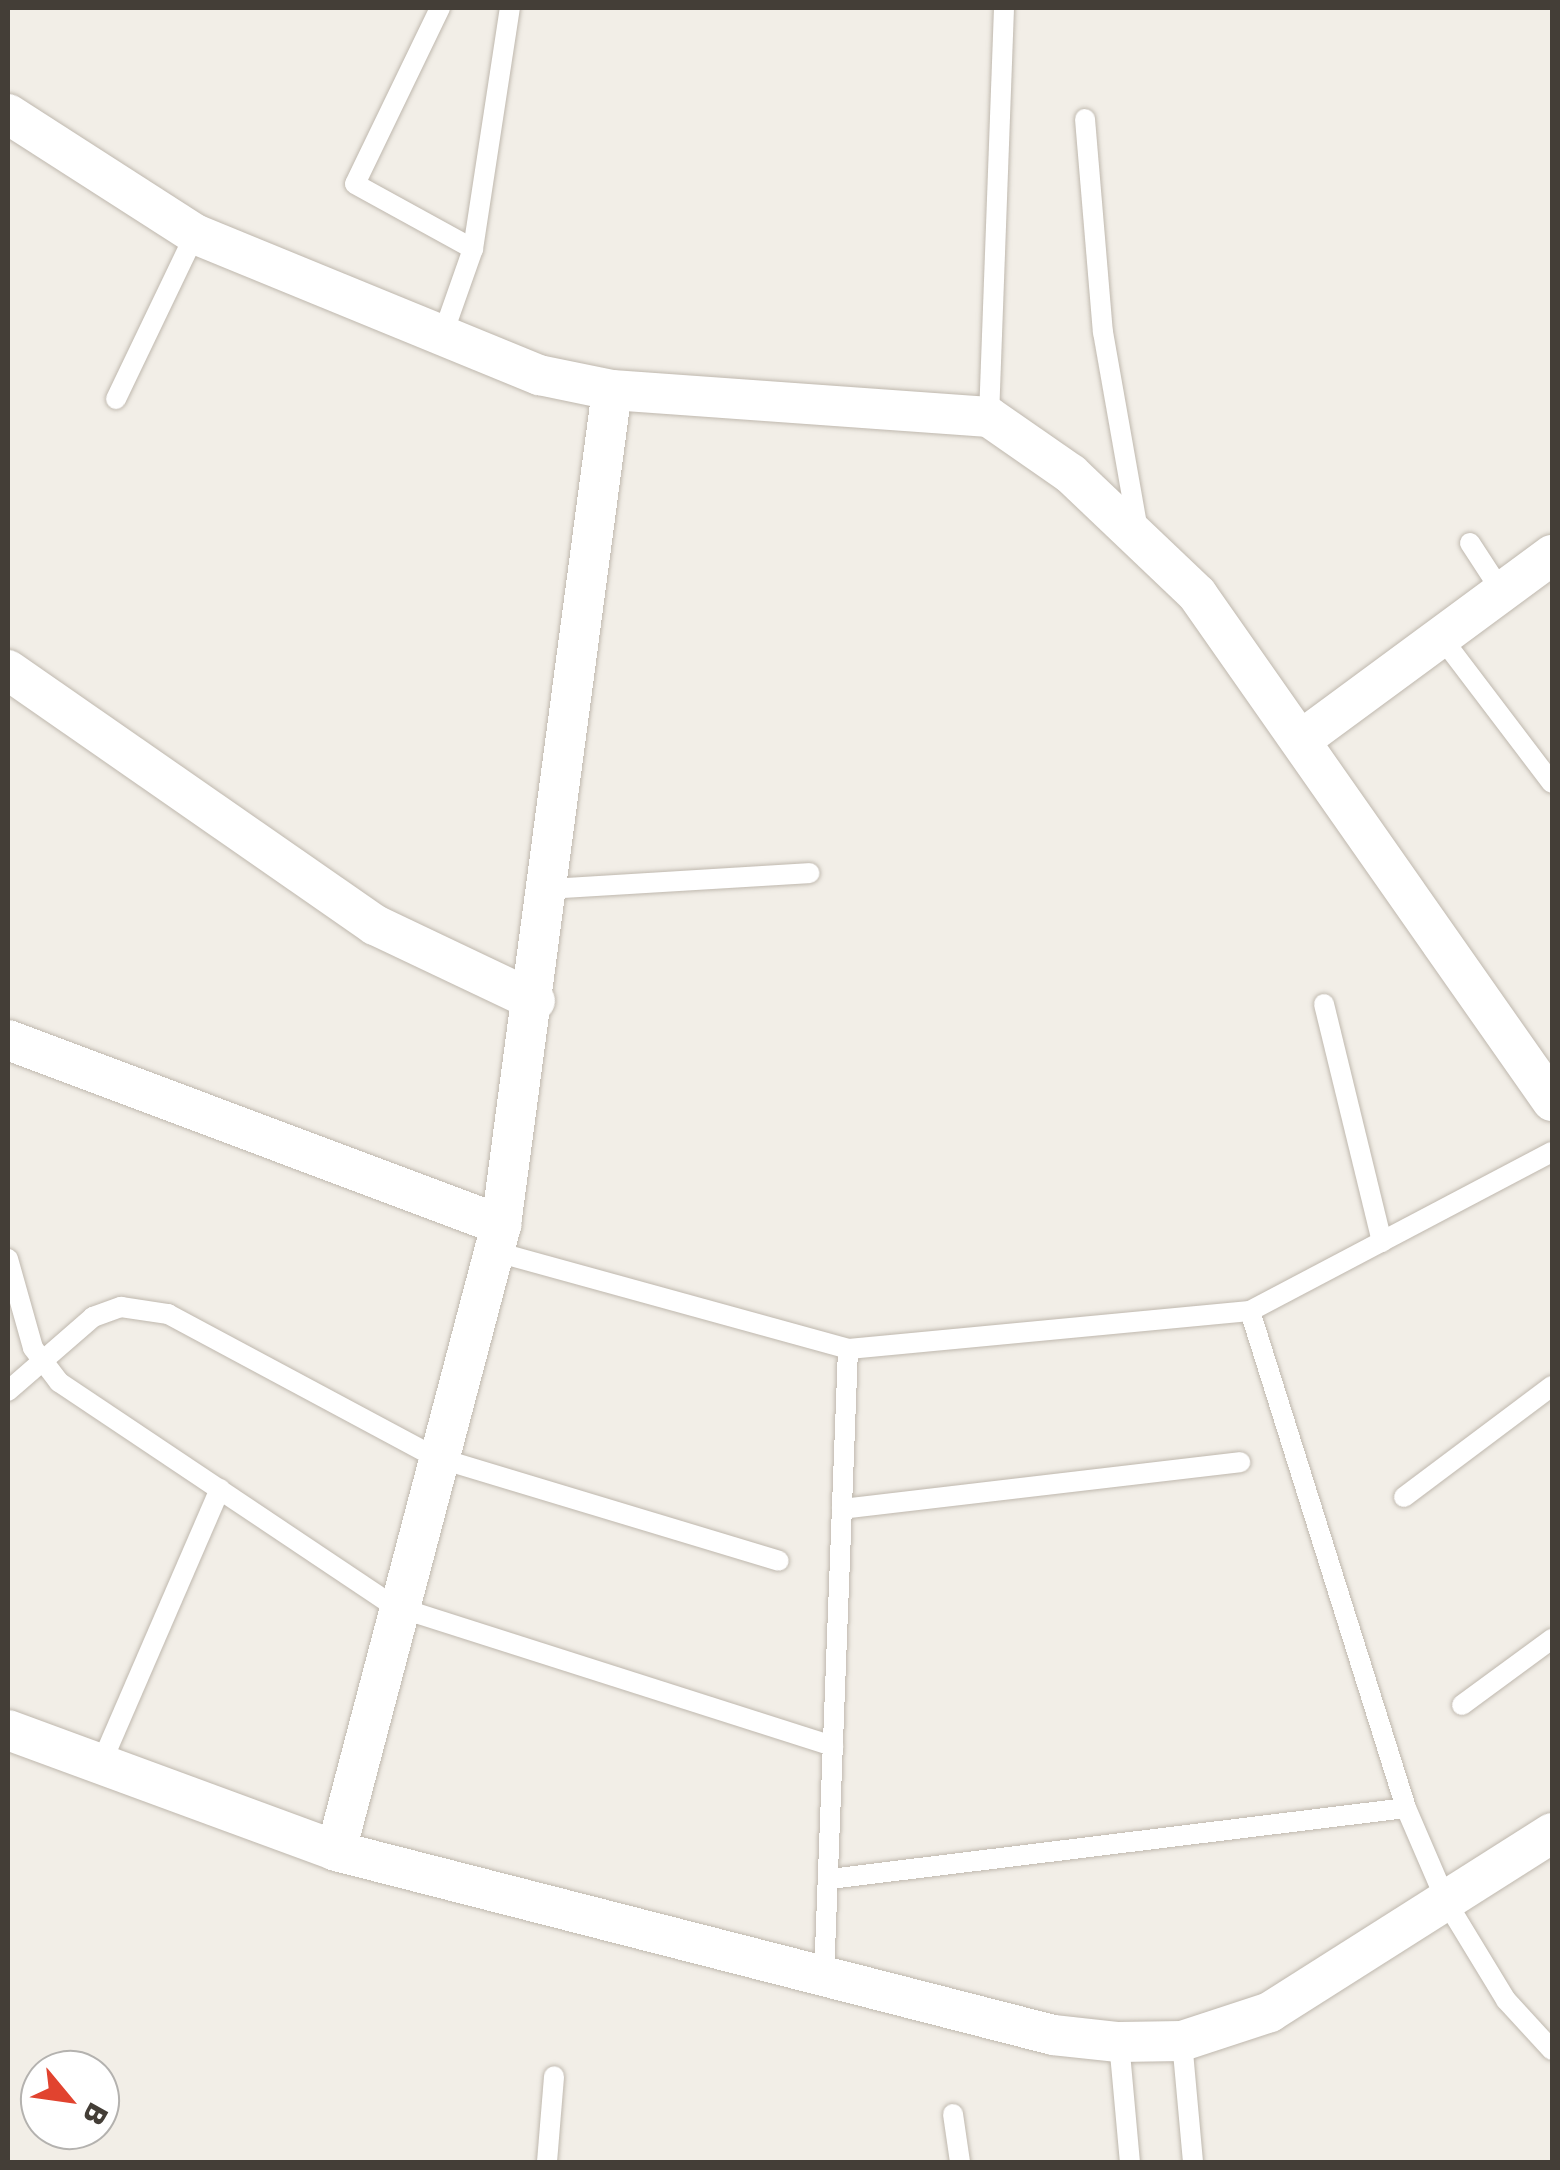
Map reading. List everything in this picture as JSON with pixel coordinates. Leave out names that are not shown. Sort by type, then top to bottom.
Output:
[{"type":"street","points":[[8,114],[195,234],[539,375],[612,390],[989,417],[1140,538],[1197,594],[1552,1101]]},
{"type":"street","points":[[336,1851],[394,1606],[497,1238],[535,1001],[612,390]]},
{"type":"street","points":[[1301,740],[1552,556]]},
{"type":"street","points":[[8,670],[375,925],[535,1001]]},
{"type":"street","points":[[8,1040],[497,1238]]},
{"type":"street","points":[[8,1730],[336,1851],[1053,2035],[1118,2042],[1182,2041],[1284,2004],[1447,1903],[1552,1832]]},
{"type":"lane","points":[[440,8],[355,184],[473,249]]},
{"type":"lane","points":[[443,334],[473,249],[510,8]]},
{"type":"lane","points":[[989,417],[1004,8]]},
{"type":"lane","points":[[1085,119],[1103,332],[1140,538]]},
{"type":"lane","points":[[116,399],[195,234]]},
{"type":"lane","points":[[1470,543],[1502,592]]},
{"type":"lane","points":[[1441,638],[1552,783]]},
{"type":"lane","points":[[548,889],[810,873]]},
{"type":"lane","points":[[1324,1004],[1382,1242]]},
{"type":"lane","points":[[497,1238],[848,1349],[1250,1310],[1552,1152]]},
{"type":"lane","points":[[8,1259],[43,1365],[394,1606],[833,1746]]},
{"type":"lane","points":[[8,1391],[43,1365],[93,1317],[121,1307],[168,1314],[435,1458],[779,1561]]},
{"type":"lane","points":[[1250,1310],[1406,1808],[1447,1903],[1506,2000],[1552,2050]]},
{"type":"lane","points":[[824,1977],[848,1349]]},
{"type":"lane","points":[[1404,1496],[1552,1386]]},
{"type":"lane","points":[[842,1509],[1240,1462]]},
{"type":"lane","points":[[100,1766],[220,1489]]},
{"type":"lane","points":[[1462,1705],[1552,1639]]},
{"type":"lane","points":[[830,1879],[1406,1808]]},
{"type":"lane","points":[[1182,2041],[1193,2162]]},
{"type":"lane","points":[[1118,2042],[1130,2162]]},
{"type":"lane","points":[[547,2162],[554,2076]]},
{"type":"lane","points":[[953,2114],[960,2162]]}]
